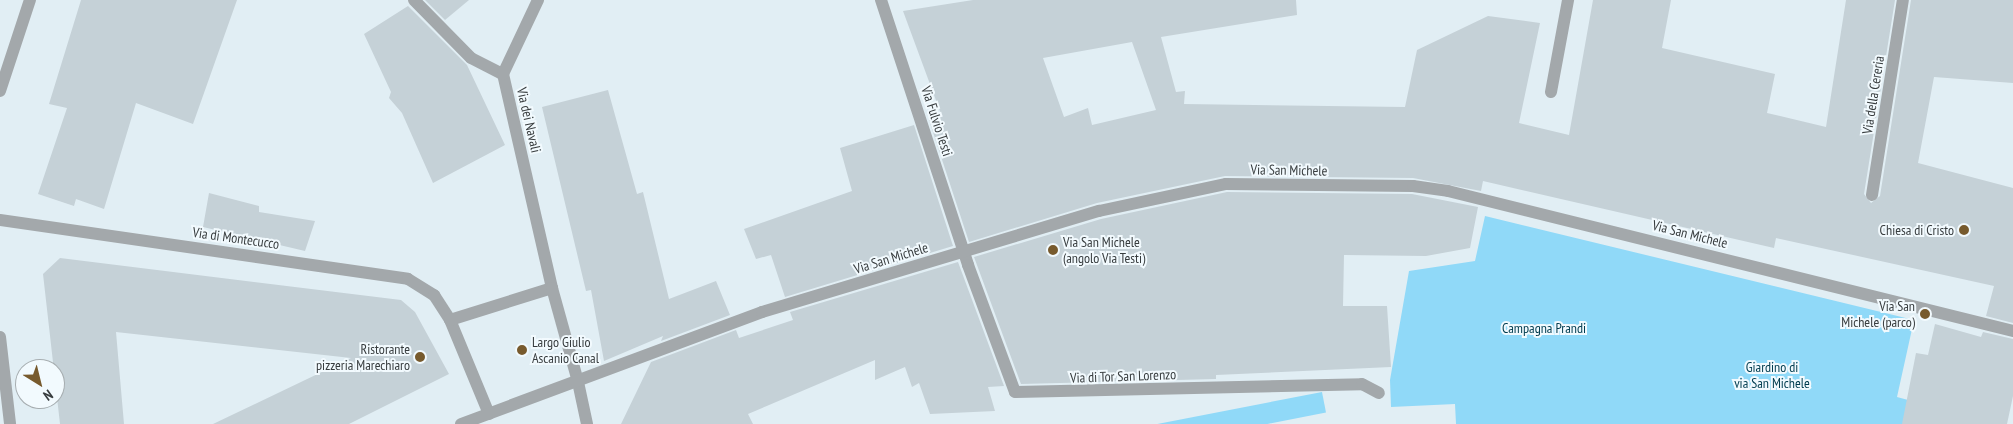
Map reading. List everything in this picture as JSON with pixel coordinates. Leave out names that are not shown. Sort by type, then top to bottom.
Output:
[{"type":"street","points":[[0,91],[30,0]]},
{"type":"street","name":"Via dei Navali","points":[[414,0],[471,58],[504,74],[552,288]]},
{"type":"street","points":[[504,74],[538,0]]},
{"type":"street","name":"Via Fulvio Testi","points":[[882,0],[964,252]]},
{"type":"street","points":[[1551,92],[1568,0]]},
{"type":"street","name":"Via della Cereria","points":[[1872,195],[1903,0]]},
{"type":"street","name":"Via San Michele","points":[[461,424],[762,312],[1099,211],[1226,184],[1413,186],[1448,191],[2013,331]]},
{"type":"street","name":"Via di Montecucco","points":[[0,220],[408,279],[434,295],[450,320]]},
{"type":"street","name":"Via di Tor San Lorenzo","points":[[964,252],[1015,392],[1362,384],[1378,393]]},
{"type":"street","points":[[489,414],[450,320],[552,288],[578,382],[587,424]]},
{"type":"street","points":[[0,337],[10,424]]},
{"type":"green space","name":"Campagna Prandi","points":[[1485,216],[1914,320],[1897,397],[1997,424],[1456,424],[1455,404],[1391,407],[1390,380],[1409,271],[1475,261]]},
{"type":"green space","points":[[1322,392],[1326,413],[1267,424],[1157,424]]},
{"type":"building","points":[[81,0],[237,0],[193,124],[136,103],[104,209],[76,199],[74,206],[38,194],[67,108],[49,104]]},
{"type":"building","points":[[425,0],[469,0],[445,20]]},
{"type":"building","points":[[973,0],[1296,0],[1297,15],[1161,37],[1176,92],[1185,91],[1184,104],[1405,107],[1417,50],[1488,16],[1540,23],[1519,123],[1569,135],[1593,0],[1671,0],[1662,48],[1775,74],[1767,113],[1826,127],[1846,0],[1895,0],[1864,194],[1871,203],[1880,196],[1911,0],[2013,0],[2013,83],[1934,77],[1918,163],[2013,188],[2013,323],[1986,316],[1994,286],[1776,238],[1774,248],[1483,181],[1481,191],[1413,178],[1225,176],[1097,203],[969,242],[929,120],[941,114],[903,11]],"holes":[[[1132,42],[1156,110],[1092,125],[1088,108],[1064,117],[1043,58]]]},
{"type":"building","points":[[408,6],[467,65],[505,145],[433,183],[402,113],[389,98],[391,92],[364,34]]},
{"type":"building","points":[[608,90],[637,194],[643,192],[669,299],[716,281],[730,315],[661,341],[663,336],[604,361],[591,290],[586,291],[542,107]]},
{"type":"building","points":[[914,125],[953,246],[785,297],[771,255],[756,259],[744,229],[852,191],[840,148]]},
{"type":"building","points":[[1227,192],[1412,194],[1478,207],[1470,248],[1426,256],[1344,255],[1343,306],[1387,306],[1391,367],[1216,375],[1216,379],[1021,384],[974,257],[1101,219]]},
{"type":"building","points":[[209,193],[259,206],[259,212],[315,221],[305,251],[203,227]]},
{"type":"building","points":[[60,258],[401,300],[415,312],[449,374],[349,424],[213,424],[351,358],[116,332],[124,424],[60,424],[58,409],[65,409],[65,359],[53,359],[43,274]]},
{"type":"building","points":[[958,262],[1004,386],[988,387],[995,411],[930,414],[919,383],[912,387],[905,367],[875,380],[875,360],[748,414],[753,424],[621,424],[651,362],[736,330],[739,338],[793,320],[790,312]]},
{"type":"building","points":[[1935,324],[1981,337],[1983,332],[2013,339],[2013,396],[2007,424],[1902,424],[1916,353],[1928,355]]},
{"type":"place","name":"Chiesa di Cristo","points":[[1964,230]]},
{"type":"place","name":"Via San Michele (angolo Via Testi)","points":[[1053,250]]},
{"type":"place","name":"Via San Michele (parco)","points":[[1925,314]]},
{"type":"place","name":"Largo Giulio Ascanio Canal","points":[[522,350]]},
{"type":"place","name":"Ristorante pizzeria Marechiaro","points":[[420,357]]},
{"type":"park label","name":"Giardino di via San Michele","points":[[1772,376]]}]
